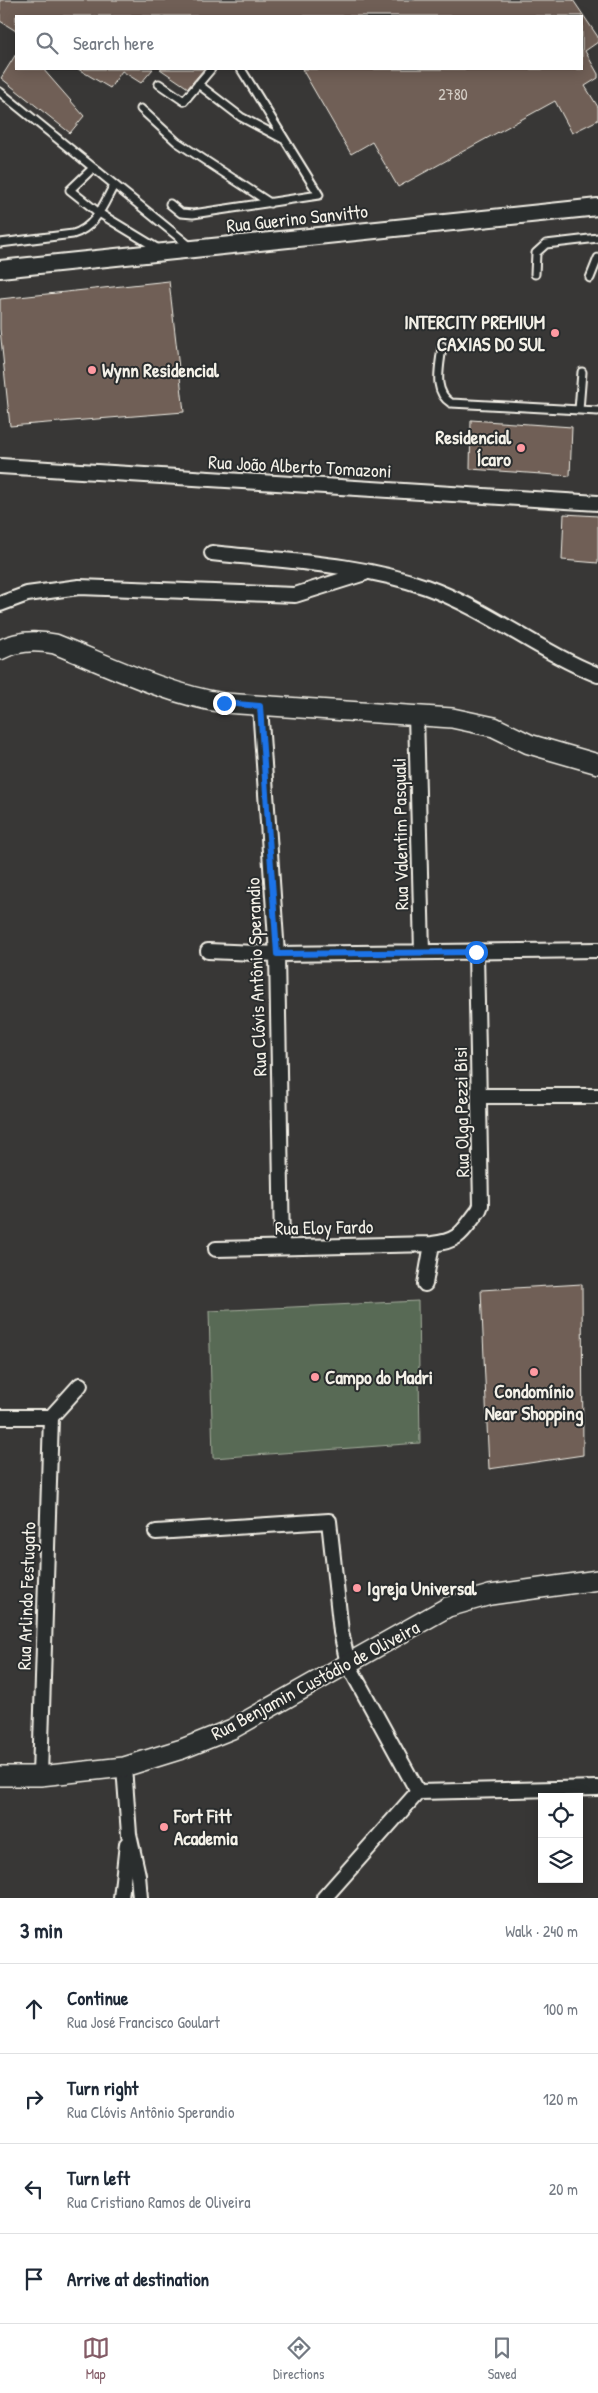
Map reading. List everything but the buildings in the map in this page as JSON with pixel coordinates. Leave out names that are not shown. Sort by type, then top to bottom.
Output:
[{"type":"main road","points":[[0,650],[36,640],[55,644],[201,700],[260,706],[416,714],[452,718],[494,727],[529,744],[598,764]]},
{"type":"main road","name":"Rua Benjamin Custódio de Oliveira","points":[[0,1776],[40,1776],[124,1767],[182,1749],[232,1729],[448,1607],[470,1599],[598,1580]]},
{"type":"street","name":"Rua Guerino Sanvitto","points":[[0,268],[598,207]]},
{"type":"street","name":"Rua João Alberto Tomazoni","points":[[0,466],[598,502]]},
{"type":"street","points":[[212,553],[370,572],[426,587],[488,617],[565,662],[598,675]]},
{"type":"street","points":[[0,604],[27,594],[79,587],[296,595],[370,572]]},
{"type":"street","name":"Rua Clóvis Antônio Sperandio","points":[[260,706],[277,954],[282,1247]]},
{"type":"street","name":"Rua Valentim Pasquali","points":[[416,714],[422,952]]},
{"type":"street","points":[[208,951],[277,954],[598,950]]},
{"type":"street","name":"Rua Olga Pezzi Bisi","points":[[432,1244],[450,1242],[458,1237],[479,1210],[480,1096],[476,952]]},
{"type":"street","points":[[480,1096],[598,1096]]},
{"type":"street","points":[[425,1284],[432,1244]]},
{"type":"street","name":"Rua Eloy Fardo","points":[[216,1249],[432,1244]]},
{"type":"street","points":[[0,1417],[50,1417],[80,1385]]},
{"type":"street","name":"Rua Arlindo Festugato","points":[[40,1776],[50,1417]]},
{"type":"street","points":[[156,1532],[329,1521],[342,1632],[348,1664],[418,1792]]},
{"type":"street","points":[[124,1767],[129,1834],[138,1875],[140,1898]]},
{"type":"street","points":[[326,1897],[418,1792],[598,1788]]},
{"type":"street","points":[[121,1898],[129,1834]]},
{"type":"lane","points":[[159,84],[184,101],[210,70]]},
{"type":"lane","points":[[170,204],[181,213],[193,214],[319,195],[242,70]]},
{"type":"lane","points":[[198,84],[215,99],[262,130],[284,140]]},
{"type":"lane","points":[[0,92],[193,249]]},
{"type":"lane","points":[[141,109],[177,142],[270,202]]},
{"type":"lane","points":[[93,168],[70,190],[99,213],[163,252]]},
{"type":"lane","points":[[0,244],[73,234],[84,230],[99,213],[114,185]]},
{"type":"lane","points":[[535,274],[536,253],[546,244],[598,238]]},
{"type":"lane","points":[[590,278],[598,258]]},
{"type":"lane","points":[[442,346],[439,387],[442,398],[452,403],[598,411]]},
{"type":"lane","points":[[579,410],[582,372]]},
{"type":"green space","name":"Campo do Madri","points":[[418,1301],[420,1443],[213,1458],[209,1311]]},
{"type":"place","name":"INTERCITY PREMIUM CAXIAS DO SUL","points":[[555,333]]},
{"type":"place","name":"Wynn Residencial","points":[[92,370]]},
{"type":"place","name":"Residencial Ícaro","points":[[521,448]]},
{"type":"place","name":"Condomínio Near Shopping","points":[[534,1372]]},
{"type":"place","name":"Campo do Madri","points":[[315,1377]]},
{"type":"place","name":"Igreja Universal","points":[[357,1588]]},
{"type":"place","name":"Fort Fitt Academia","points":[[164,1827]]},
{"type":"route","points":[[224,703],[260,706],[277,954],[476,952]]}]
